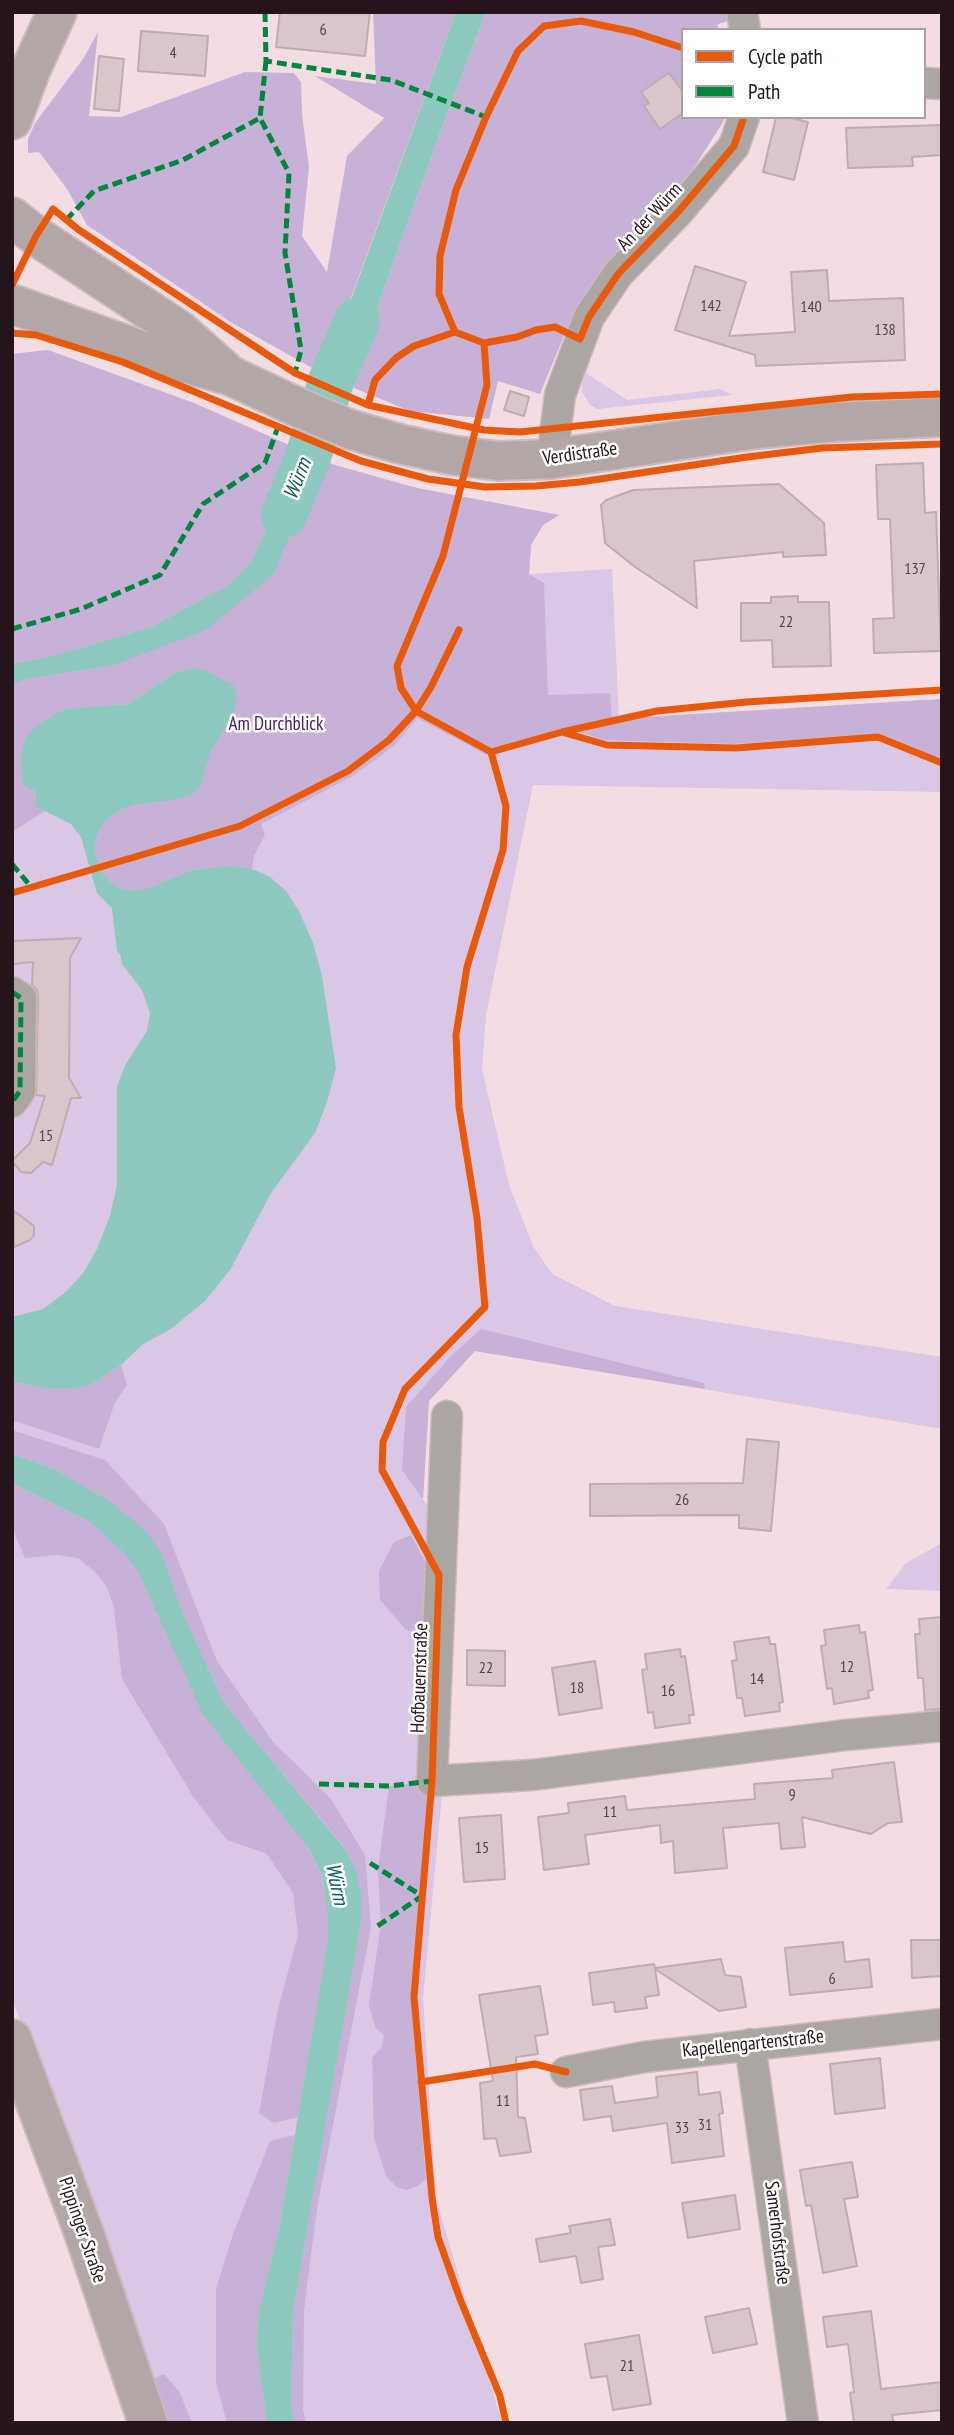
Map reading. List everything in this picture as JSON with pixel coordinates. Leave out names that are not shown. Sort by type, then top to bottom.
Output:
[{"type":"main road","points":[[12,120],[21,76],[57,12]]},
{"type":"main road","name":"Verdistraße","points":[[12,217],[36,236],[179,330],[231,376]]},
{"type":"main road","name":"Verdistraße","points":[[12,304],[151,354],[231,376],[349,429],[451,455],[498,461],[552,459],[756,429],[942,417]]},
{"type":"main road","name":"Pippinger Straße","points":[[12,2039],[84,2233],[148,2423]]},
{"type":"street","name":"An der Würm","points":[[552,459],[560,395],[589,317],[618,274],[678,212],[733,146],[743,119]]},
{"type":"street","points":[[12,992],[21,998],[20,1091],[12,1102]]},
{"type":"street","name":"Hofbauernstraße","points":[[447,1416],[432,1781],[532,1775],[846,1735],[942,1726]]},
{"type":"street","name":"Kapellengartenstraße","points":[[566,2072],[643,2057],[942,2024]]},
{"type":"street","name":"Samerhofstraße","points":[[750,2044],[803,2423]]},
{"type":"green space","points":[[373,12],[456,12],[323,374],[232,323],[87,225],[67,189],[39,152],[28,153],[28,139],[35,123],[83,59],[98,32],[89,116],[121,117],[245,72],[294,73],[301,82],[309,167],[302,236],[327,272],[347,156],[384,118],[315,76],[376,84]]},
{"type":"green space","points":[[486,12],[726,12],[728,21],[718,24],[718,28],[681,28],[681,119],[724,119],[723,122],[690,174],[570,321],[540,394],[498,381],[489,419],[410,411],[349,386]]},
{"type":"green space","name":"Am Durchblick","points":[[48,350],[194,403],[342,468],[417,488],[559,515],[543,525],[531,545],[529,574],[612,569],[619,719],[942,699],[942,797],[940,792],[533,785],[486,1015],[482,1069],[509,1185],[533,1246],[552,1274],[615,1306],[942,1357],[942,1429],[475,1351],[429,1401],[423,1499],[453,1544],[443,1783],[423,1998],[436,2199],[502,2423],[164,2423],[12,1998],[12,354]]},
{"type":"green space","points":[[48,350],[194,403],[291,446],[299,454],[252,561],[229,585],[151,627],[53,656],[12,664],[12,354]]},
{"type":"green space","points":[[586,373],[627,400],[720,389],[732,395],[597,409],[590,405],[582,392]]},
{"type":"green space","points":[[321,461],[417,488],[559,515],[543,525],[531,545],[529,574],[544,583],[548,695],[610,693],[612,721],[562,732],[487,755],[417,718],[395,745],[353,776],[261,824],[265,835],[254,856],[252,869],[230,866],[192,870],[152,887],[135,891],[117,887],[104,876],[95,851],[95,841],[103,823],[117,812],[133,805],[174,800],[202,782],[211,752],[234,711],[212,673],[193,669],[173,674],[128,704],[65,709],[24,740],[20,762],[23,785],[36,792],[35,805],[45,811],[12,832],[12,685],[26,679],[111,666],[274,574]]},
{"type":"green space","points":[[942,699],[942,760],[881,734],[733,744],[604,740],[577,731],[627,718]]},
{"type":"green space","points":[[481,1329],[704,1383],[705,1389],[475,1351],[429,1401],[423,1499],[402,1470],[406,1407],[452,1355]]},
{"type":"green space","points":[[121,1365],[127,1385],[115,1402],[99,1449],[12,1420],[12,1382],[45,1388],[89,1386]]},
{"type":"green space","points":[[12,1430],[105,1460],[164,1524],[217,1661],[273,1742],[331,1799],[365,1855],[371,1927],[317,2208],[304,2311],[303,2410],[306,2423],[294,2423],[291,2406],[293,2311],[361,1924],[361,1893],[346,1849],[224,1703],[183,1613],[161,1552],[108,1500],[56,1470],[12,1454]]},
{"type":"green space","points":[[12,1483],[90,1522],[124,1553],[139,1573],[322,1875],[327,1905],[328,1940],[298,2117],[274,2123],[259,2113],[278,2009],[298,1935],[293,1893],[267,1854],[227,1840],[194,1798],[122,1679],[114,1608],[107,1587],[95,1572],[78,1558],[58,1555],[25,1558],[12,1527]]},
{"type":"green space","points":[[411,1535],[434,1579],[424,1633],[406,1630],[380,1600],[379,1571],[394,1542]]},
{"type":"green space","points":[[942,1543],[942,1591],[886,1589],[906,1563]]},
{"type":"green space","points":[[432,1781],[411,1997],[426,2179],[407,2190],[397,2187],[386,2176],[374,2138],[372,2058],[382,2047],[384,2035],[375,2027],[369,2005],[381,1924],[378,1869],[389,1786]]},
{"type":"green space","points":[[295,2135],[279,2229],[259,2311],[256,2344],[267,2423],[227,2423],[216,2382],[216,2289],[233,2234],[270,2141]]},
{"type":"green space","points":[[164,2374],[179,2391],[192,2423],[164,2423],[149,2381]]},
{"type":"water","points":[[456,12],[486,12],[349,386],[323,376]]},
{"type":"water","points":[[299,454],[321,461],[274,574],[206,630],[111,666],[26,679],[12,685],[12,664],[53,656],[151,627],[229,585],[252,561]]},
{"type":"water","points":[[193,668],[207,671],[233,685],[237,696],[234,711],[211,752],[202,782],[193,794],[174,800],[133,805],[117,812],[103,823],[95,841],[95,851],[104,876],[117,887],[135,891],[152,887],[192,870],[230,866],[252,869],[270,877],[286,891],[299,911],[313,943],[322,976],[336,1068],[315,1133],[271,1193],[230,1270],[205,1301],[171,1329],[143,1344],[121,1365],[89,1386],[45,1388],[12,1382],[12,1317],[43,1309],[66,1292],[84,1272],[97,1249],[110,1216],[117,1185],[117,1086],[126,1064],[147,1031],[150,1013],[142,990],[122,964],[117,951],[112,908],[97,893],[81,837],[71,824],[35,806],[36,792],[23,785],[20,762],[24,740],[35,727],[65,709],[128,704],[173,674]]},
{"type":"water","points":[[12,1454],[56,1470],[108,1500],[145,1530],[161,1552],[183,1613],[224,1703],[346,1850],[356,1871],[361,1893],[361,1924],[293,2311],[291,2406],[294,2423],[267,2423],[256,2344],[259,2311],[279,2229],[328,1940],[327,1905],[322,1875],[309,1849],[202,1713],[139,1573],[124,1553],[90,1522],[12,1483]]},
{"type":"building","points":[[280,12],[370,12],[365,56],[276,47]]},
{"type":"building","points":[[141,31],[208,36],[205,76],[138,71]]},
{"type":"building","points":[[99,56],[124,59],[119,111],[94,109]]},
{"type":"building","points":[[669,73],[681,89],[681,114],[660,129],[644,106],[649,103],[641,92]]},
{"type":"building","points":[[776,119],[808,122],[794,180],[763,172]]},
{"type":"building","points":[[942,125],[942,155],[912,157],[913,166],[848,168],[846,128]]},
{"type":"building","points":[[695,266],[746,282],[729,336],[795,332],[791,272],[827,270],[829,301],[903,298],[905,360],[756,366],[755,355],[675,330]]},
{"type":"building","points":[[510,391],[529,397],[524,416],[504,410]]},
{"type":"building","points":[[923,463],[925,513],[936,512],[941,651],[874,653],[873,619],[894,618],[890,519],[878,519],[876,465]]},
{"type":"building","points":[[779,484],[824,523],[826,555],[783,557],[783,552],[694,561],[697,608],[635,567],[605,543],[601,505],[606,500],[633,490]]},
{"type":"building","points":[[798,596],[798,602],[829,602],[831,666],[773,667],[772,640],[741,641],[741,603],[771,603],[771,597]]},
{"type":"building","points":[[81,938],[70,958],[69,1078],[81,1098],[71,1098],[52,1165],[43,1162],[31,1173],[21,1172],[12,1161],[30,1143],[45,1096],[36,1095],[38,998],[37,990],[32,985],[33,962],[12,964],[12,941]]},
{"type":"building","points":[[14,1211],[34,1226],[34,1235],[30,1240],[14,1247]]},
{"type":"building","points":[[747,1439],[779,1442],[771,1531],[739,1528],[739,1515],[590,1516],[590,1484],[743,1483]]},
{"type":"building","points":[[942,1617],[942,1709],[925,1710],[923,1678],[918,1678],[915,1634],[920,1634],[919,1619]]},
{"type":"building","points":[[859,1625],[860,1633],[865,1632],[873,1690],[868,1691],[869,1698],[834,1704],[832,1688],[827,1689],[821,1646],[826,1645],[824,1630]]},
{"type":"building","points":[[769,1637],[770,1644],[775,1644],[783,1702],[779,1703],[780,1711],[745,1716],[742,1698],[737,1698],[732,1661],[737,1660],[734,1642]]},
{"type":"building","points":[[680,1649],[681,1657],[685,1656],[694,1715],[689,1715],[690,1723],[655,1728],[653,1712],[648,1713],[642,1670],[647,1669],[645,1654]]},
{"type":"building","points":[[467,1650],[505,1651],[505,1686],[467,1685]]},
{"type":"building","points":[[595,1661],[602,1708],[559,1715],[552,1668]]},
{"type":"building","points":[[894,1762],[902,1822],[888,1823],[871,1834],[802,1817],[805,1847],[781,1849],[779,1823],[723,1828],[727,1868],[675,1873],[673,1841],[661,1843],[660,1825],[585,1835],[589,1864],[544,1870],[538,1817],[569,1813],[568,1803],[625,1796],[627,1810],[755,1799],[754,1784],[833,1778],[832,1770]]},
{"type":"building","points":[[501,1815],[505,1879],[464,1882],[459,1818]]},
{"type":"building","points":[[911,1940],[942,1940],[942,1976],[912,1978]]},
{"type":"building","points":[[843,1942],[845,1962],[869,1959],[872,1987],[790,1995],[785,1948]]},
{"type":"building","points":[[721,1959],[725,1975],[741,1977],[746,2007],[719,2011],[655,1969],[659,1995],[645,1997],[647,2008],[615,2012],[614,2002],[593,2005],[589,1973]]},
{"type":"building","points":[[540,1986],[548,2034],[535,2036],[538,2054],[516,2057],[518,2117],[525,2118],[531,2152],[500,2156],[496,2138],[484,2139],[480,2083],[493,2081],[479,1995]]},
{"type":"building","points":[[880,2058],[885,2108],[835,2114],[830,2064]]},
{"type":"building","points":[[697,2072],[699,2095],[720,2092],[723,2113],[719,2114],[724,2156],[672,2163],[667,2123],[613,2131],[611,2116],[584,2120],[580,2090],[612,2086],[615,2103],[658,2097],[656,2077]]},
{"type":"building","points":[[852,2162],[858,2197],[844,2199],[857,2266],[823,2273],[811,2205],[806,2206],[800,2170]]},
{"type":"building","points":[[735,2195],[740,2229],[688,2238],[682,2203]]},
{"type":"building","points":[[610,2219],[615,2245],[598,2247],[603,2279],[581,2283],[576,2256],[540,2262],[536,2239],[571,2233],[569,2226]]},
{"type":"building","points":[[749,2308],[757,2344],[713,2353],[705,2317]]},
{"type":"building","points":[[871,2311],[881,2389],[942,2382],[942,2410],[892,2415],[894,2423],[854,2423],[850,2393],[854,2392],[848,2344],[827,2347],[823,2317]]},
{"type":"building","points":[[639,2335],[651,2404],[613,2410],[607,2376],[591,2378],[585,2344]]},
{"type":"waterway","name":"Würm","points":[[284,515],[308,457],[332,378],[357,321]]},
{"type":"marked path","points":[[265,12],[266,61],[391,80],[486,117]]},
{"type":"marked path","points":[[266,61],[260,118],[289,173],[285,253],[301,350],[295,373]]},
{"type":"marked path","points":[[66,220],[94,191],[183,160],[260,118]]},
{"type":"marked path","points":[[12,629],[81,609],[160,575],[203,504],[265,463],[278,427]]},
{"type":"marked path","points":[[12,864],[32,888]]},
{"type":"marked path","points":[[12,992],[21,998],[20,1091],[12,1102]]},
{"type":"marked path","points":[[319,1784],[389,1786],[432,1781],[432,1786]]},
{"type":"marked path","points":[[370,1863],[422,1896],[376,1927]]},
{"type":"cycle path","points":[[455,332],[439,294],[440,256],[456,190],[486,117],[518,51],[544,26],[581,21],[634,32],[681,47]]},
{"type":"cycle path","points":[[484,343],[555,327],[580,339],[589,317],[618,274],[678,212],[734,146],[743,119]]},
{"type":"cycle path","points":[[12,285],[36,236],[53,209],[79,230],[295,373],[368,405],[484,430],[520,432],[852,397],[942,394]]},
{"type":"cycle path","points":[[368,405],[375,380],[396,358],[414,346],[455,332],[484,343]]},
{"type":"cycle path","points":[[12,333],[36,335],[123,362],[361,461],[428,479],[485,487],[580,482],[822,448],[942,444]]},
{"type":"cycle path","points":[[484,343],[487,385],[443,556],[397,666],[401,688],[416,711],[491,752],[562,732],[657,711],[746,702],[942,690]]},
{"type":"cycle path","points":[[12,893],[240,826],[348,771],[389,740],[416,711],[459,630]]},
{"type":"cycle path","points":[[565,733],[607,745],[736,748],[878,737],[942,763]]},
{"type":"cycle path","points":[[491,752],[506,806],[503,850],[467,967],[456,1035],[459,1107],[477,1218],[485,1307],[405,1389],[383,1442],[382,1470],[439,1575],[432,1781],[414,1997],[432,2198],[438,2237],[500,2396],[506,2423]]},
{"type":"cycle path","points":[[421,2082],[535,2064],[566,2072]]}]
